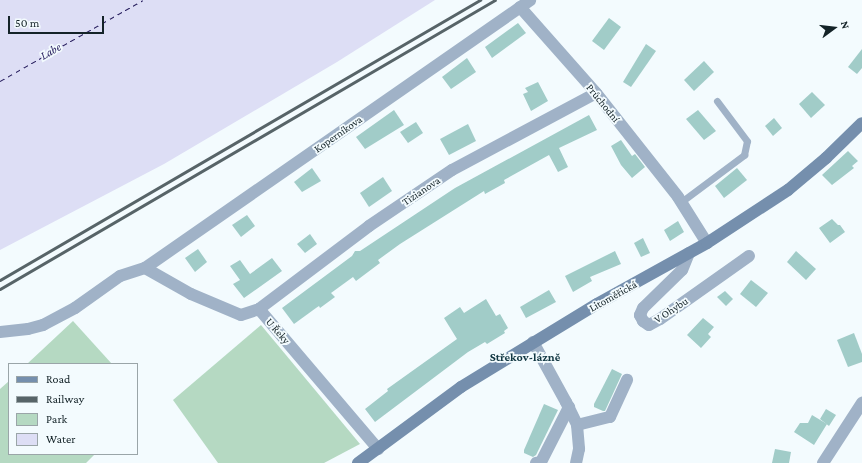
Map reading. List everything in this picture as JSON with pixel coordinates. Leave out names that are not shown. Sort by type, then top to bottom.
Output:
[{"type":"main road","name":"Litoměřická","points":[[358,463],[461,387],[533,342],[707,243],[788,190],[862,125]]},
{"type":"street","name":"Koperníkova","points":[[0,332],[28,329],[43,325],[76,308],[120,276],[146,268],[530,0]]},
{"type":"street","name":"Průchodní","points":[[520,7],[596,93],[682,202],[707,243]]},
{"type":"street","name":"Tizianova","points":[[259,309],[369,226],[452,170],[596,93]]},
{"type":"street","name":"V Ohybu","points":[[689,253],[682,270],[643,308],[640,315],[643,321],[648,325],[660,319],[749,256]]},
{"type":"street","name":"U Řeky","points":[[146,268],[191,294],[241,315],[259,309],[378,449]]},
{"type":"street","points":[[533,342],[569,407],[577,425],[579,449],[576,463]]},
{"type":"street","points":[[577,425],[610,417],[627,380]]},
{"type":"street","points":[[823,463],[862,403]]},
{"type":"street","points":[[536,463],[541,462],[569,407]]},
{"type":"lane","points":[[682,202],[744,155],[747,141],[717,101]]},
{"type":"green space","points":[[73,321],[111,363],[28,363]]},
{"type":"green space","points":[[261,325],[360,444],[324,463],[218,463],[173,400]]},
{"type":"green space","points":[[8,382],[8,455],[94,455],[86,463],[0,463],[0,389]]},
{"type":"water","name":"Labe","points":[[0,0],[435,0],[337,62],[164,164],[0,250]]},
{"type":"building","points":[[609,18],[621,27],[604,50],[592,41]]},
{"type":"building","points":[[518,23],[526,33],[492,58],[485,47]]},
{"type":"building","points":[[646,44],[656,51],[631,87],[623,82]]},
{"type":"building","points":[[862,49],[862,68],[857,74],[848,67]]},
{"type":"building","points":[[467,58],[476,72],[451,89],[442,77]]},
{"type":"building","points":[[704,61],[714,72],[694,91],[684,80]]},
{"type":"building","points":[[538,82],[548,101],[531,111],[523,94],[528,92],[525,88]]},
{"type":"building","points":[[812,92],[825,105],[811,118],[799,104]]},
{"type":"building","points":[[394,110],[404,125],[365,149],[356,137]]},
{"type":"building","points":[[698,110],[716,131],[704,140],[686,119]]},
{"type":"building","points":[[589,115],[597,130],[559,148],[568,167],[558,172],[549,155],[504,180],[505,183],[485,194],[484,191],[400,244],[378,260],[380,263],[356,281],[353,277],[331,293],[335,297],[320,308],[319,306],[294,324],[282,308],[352,256],[355,251],[360,251],[455,188]]},
{"type":"building","points":[[774,118],[782,128],[773,136],[765,126]]},
{"type":"building","points":[[416,122],[423,133],[408,143],[400,132]]},
{"type":"building","points":[[468,124],[476,141],[449,155],[440,139]]},
{"type":"building","points":[[621,140],[632,156],[635,154],[645,167],[632,178],[621,165],[611,146]]},
{"type":"building","points":[[848,151],[858,161],[852,166],[854,168],[832,185],[822,175]]},
{"type":"building","points":[[312,168],[321,181],[302,192],[294,182]]},
{"type":"building","points":[[737,168],[747,180],[724,198],[715,186]]},
{"type":"building","points":[[383,177],[392,191],[369,207],[360,193]]},
{"type":"building","points":[[247,215],[255,226],[241,237],[232,225]]},
{"type":"building","points":[[832,219],[840,225],[845,232],[830,243],[819,228]]},
{"type":"building","points":[[678,221],[684,232],[670,241],[664,230]]},
{"type":"building","points":[[310,234],[317,244],[305,253],[297,244]]},
{"type":"building","points":[[643,238],[650,253],[641,257],[634,243]]},
{"type":"building","points":[[198,249],[207,262],[195,272],[185,258]]},
{"type":"building","points":[[615,251],[621,264],[590,277],[592,281],[573,292],[565,276]]},
{"type":"building","points":[[796,251],[816,269],[806,280],[787,262]]},
{"type":"building","points":[[272,258],[282,271],[244,298],[233,284],[240,280],[230,266],[240,260],[250,274]]},
{"type":"building","points":[[751,280],[768,293],[756,307],[740,294]]},
{"type":"building","points":[[549,290],[556,302],[526,318],[520,307]]},
{"type":"building","points":[[725,291],[733,299],[726,306],[717,297]]},
{"type":"building","points":[[486,299],[496,316],[500,314],[508,328],[504,331],[505,333],[487,344],[485,342],[468,352],[375,422],[365,409],[388,391],[387,389],[457,339],[444,318],[460,307],[464,313]]},
{"type":"building","points":[[703,318],[714,327],[708,334],[711,337],[701,348],[687,335]]},
{"type":"building","points":[[854,333],[862,354],[862,362],[848,367],[837,340]]},
{"type":"building","points":[[612,369],[622,374],[605,411],[603,411],[594,407],[594,404]]},
{"type":"building","points":[[544,404],[558,410],[536,455],[533,457],[524,453],[524,450]]},
{"type":"building","points":[[826,409],[836,415],[829,426],[820,419]]},
{"type":"building","points":[[812,415],[827,424],[814,445],[794,432],[800,423],[808,423]]},
{"type":"building","points":[[775,449],[791,452],[789,463],[772,463]]},
{"type":"ferry route","points":[[0,81],[143,0]]},
{"type":"railway","points":[[0,280],[480,0]]},
{"type":"railway","points":[[0,289],[495,0]]},
{"type":"district","name":"Střekov-lázně","points":[[525,358]]}]
